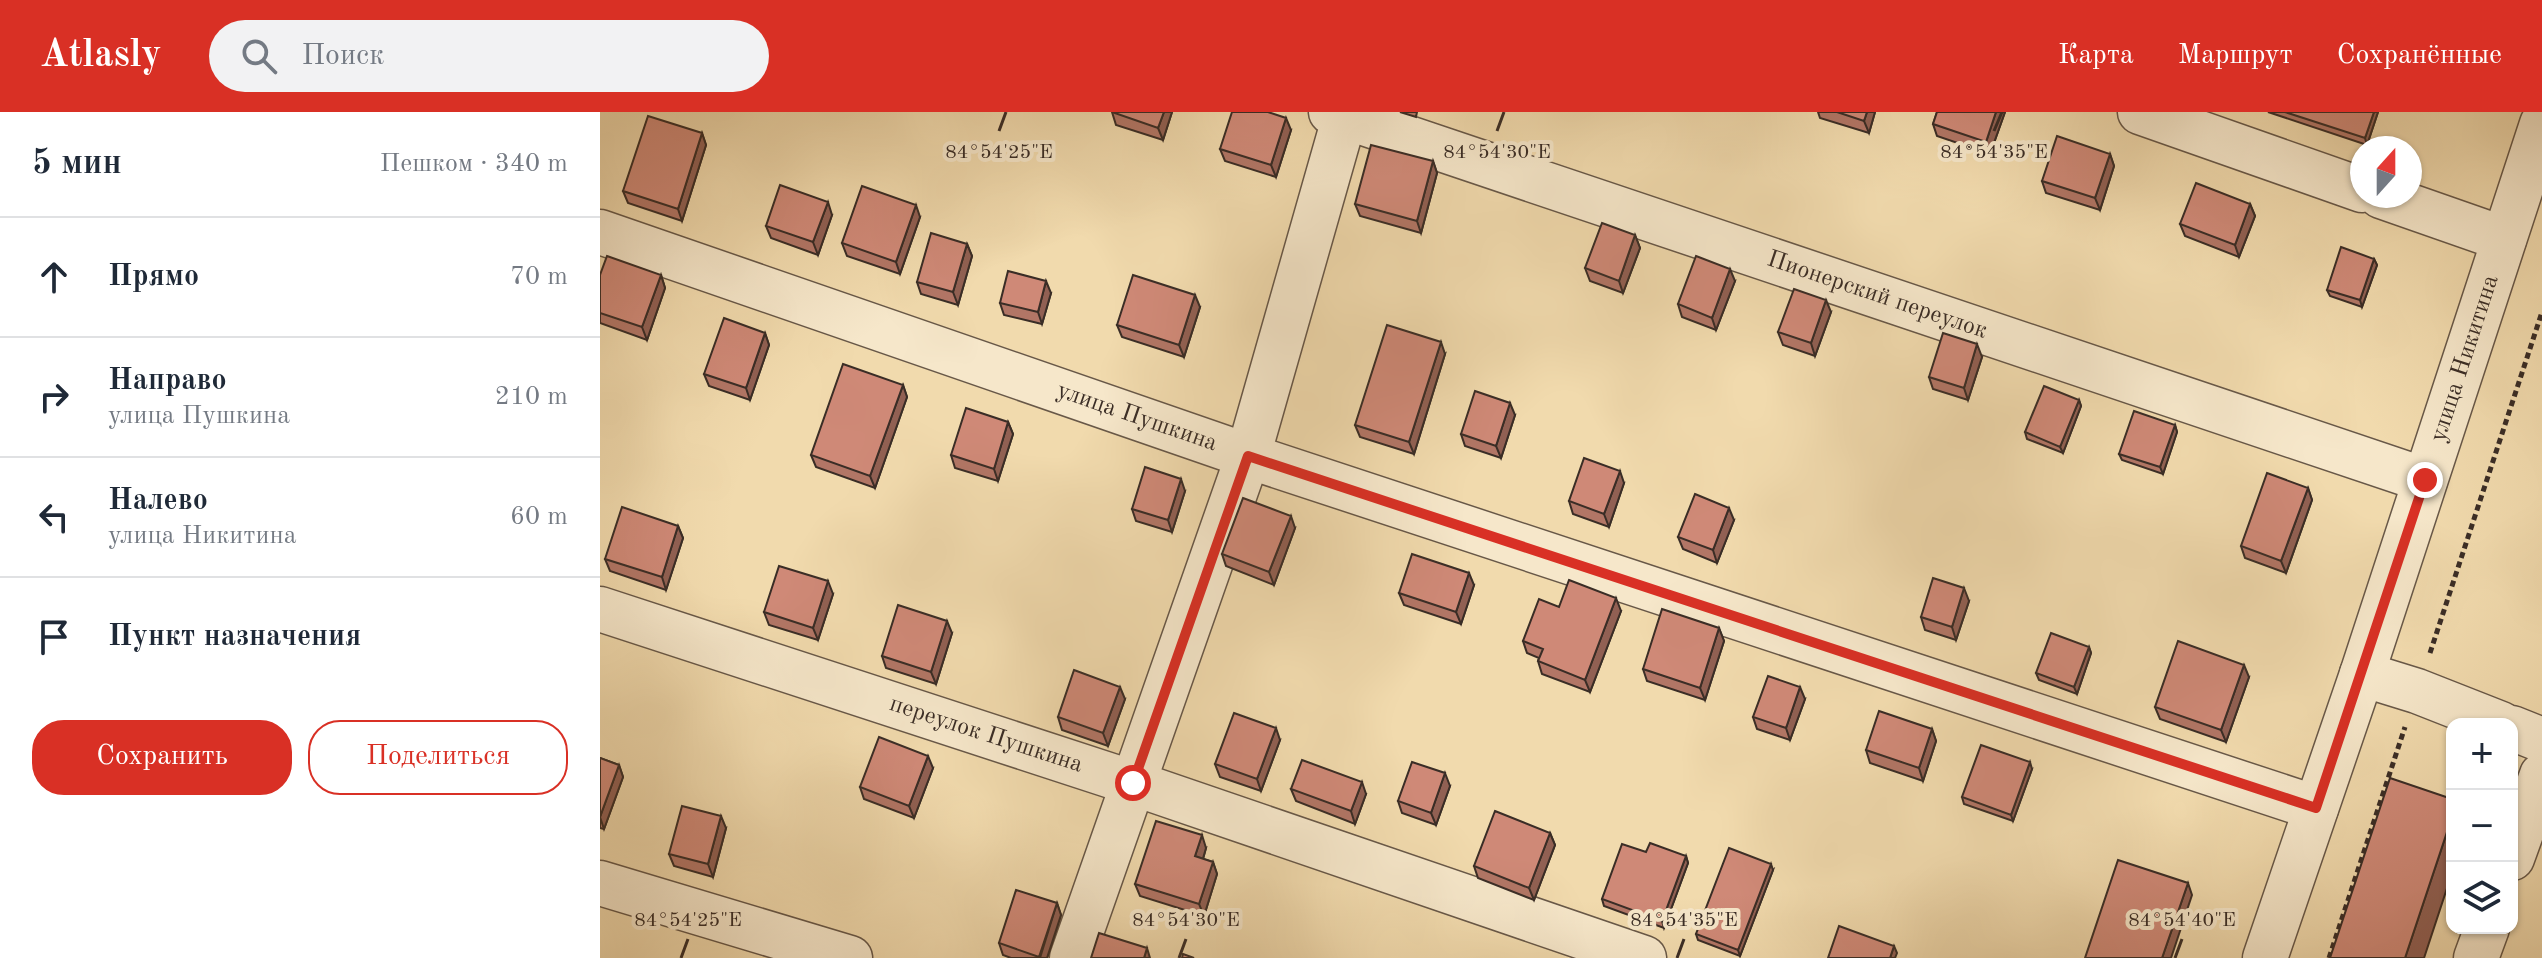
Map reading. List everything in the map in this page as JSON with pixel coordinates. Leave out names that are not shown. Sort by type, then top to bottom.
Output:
[{"type":"street","points":[[2140,112],[2350,186]]},
{"type":"street","points":[[1072,958],[1248,456],[1340,114]]},
{"type":"street","name":"Пионерский переулок","points":[[1340,114],[2425,480]]},
{"type":"street","name":"улица Никитина","points":[[2265,958],[2362,674],[2542,124]]},
{"type":"street","points":[[2415,208],[2504,239]]},
{"type":"street","name":"улица Пушкина","points":[[600,232],[1248,456],[2316,808]]},
{"type":"street","name":"переулок Пушкина","points":[[600,609],[1133,783],[1644,958]]},
{"type":"street","points":[[2362,674],[2417,691],[2486,718]]},
{"type":"street","points":[[2518,730],[2542,740]]},
{"type":"street","points":[[2518,841],[2542,775]]},
{"type":"street","points":[[600,883],[850,958]]},
{"type":"street","points":[[2476,958],[2485,934]]},
{"type":"path","points":[[2329,958],[2542,312]]},
{"type":"building","points":[[1112,112],[1164,112],[1158,128]]},
{"type":"building","points":[[1232,112],[1268,112],[1286,118],[1271,165],[1220,149]]},
{"type":"building","points":[[1837,112],[1867,112],[1864,121]]},
{"type":"building","points":[[1937,112],[1996,112],[1986,142],[1933,124]]},
{"type":"building","points":[[2285,112],[2374,112],[2366,136]]},
{"type":"building","points":[[648,116],[702,133],[678,209],[623,191]]},
{"type":"building","points":[[2057,136],[2110,154],[2095,198],[2042,181]]},
{"type":"building","points":[[1371,145],[1433,161],[1417,221],[1355,204]]},
{"type":"building","points":[[2196,183],[2250,204],[2235,245],[2180,224]]},
{"type":"building","points":[[780,185],[828,202],[813,242],[766,226]]},
{"type":"building","points":[[862,186],[916,205],[896,262],[842,243]]},
{"type":"building","points":[[1602,223],[1635,235],[1619,281],[1585,268]]},
{"type":"building","points":[[931,233],[967,244],[953,292],[917,282]]},
{"type":"building","points":[[2341,247],[2374,259],[2360,300],[2327,290]]},
{"type":"building","points":[[607,256],[661,275],[642,327],[600,313],[600,275]]},
{"type":"building","points":[[1696,256],[1730,269],[1712,318],[1678,304]]},
{"type":"building","points":[[1008,271],[1046,281],[1038,312],[1000,303]]},
{"type":"building","points":[[1133,275],[1195,295],[1179,345],[1117,325]]},
{"type":"building","points":[[1794,289],[1826,300],[1811,343],[1778,332]]},
{"type":"building","points":[[724,318],[765,333],[746,388],[704,374]]},
{"type":"building","points":[[1387,325],[1441,342],[1409,442],[1355,425]]},
{"type":"building","points":[[1943,333],[1977,344],[1964,388],[1929,377]]},
{"type":"building","points":[[843,364],[903,385],[870,476],[811,455]]},
{"type":"building","points":[[2044,386],[2079,400],[2060,447],[2025,432]]},
{"type":"building","points":[[1475,391],[1510,403],[1496,446],[1461,434]]},
{"type":"building","points":[[966,408],[1008,422],[994,469],[951,455]]},
{"type":"building","points":[[2134,411],[2175,425],[2160,467],[2119,454]]},
{"type":"building","points":[[1584,458],[1620,471],[1604,514],[1569,501]]},
{"type":"building","points":[[1145,467],[1181,479],[1168,520],[1132,509]]},
{"type":"building","points":[[2267,473],[2308,488],[2281,561],[2241,546]]},
{"type":"building","points":[[1695,494],[1729,508],[1713,550],[1678,537]]},
{"type":"building","points":[[1243,498],[1291,516],[1269,572],[1222,554]]},
{"type":"building","points":[[622,507],[678,526],[662,577],[605,559]]},
{"type":"building","points":[[1412,554],[1469,573],[1456,612],[1399,593]]},
{"type":"building","points":[[779,566],[828,581],[813,628],[764,612]]},
{"type":"building","points":[[1933,578],[1964,588],[1952,627],[1921,617]]},
{"type":"building","points":[[1569,580],[1616,598],[1585,680],[1538,661],[1543,649],[1523,641],[1539,599],[1559,607]]},
{"type":"building","points":[[898,605],[947,621],[931,672],[882,656]]},
{"type":"building","points":[[1662,609],[1719,628],[1700,688],[1643,669]]},
{"type":"building","points":[[2051,633],[2089,647],[2074,687],[2036,673]]},
{"type":"building","points":[[2178,641],[2244,665],[2221,730],[2155,707]]},
{"type":"building","points":[[1074,670],[1120,687],[1103,733],[1058,717]]},
{"type":"building","points":[[1768,676],[1800,687],[1786,728],[1753,717]]},
{"type":"building","points":[[1879,711],[1932,729],[1919,768],[1866,750]]},
{"type":"building","points":[[1234,713],[1276,728],[1257,779],[1215,764]]},
{"type":"building","points":[[879,737],[928,756],[909,806],[860,787]]},
{"type":"building","points":[[1981,745],[2030,762],[2011,815],[1962,797]]},
{"type":"building","points":[[600,758],[619,765],[600,817]]},
{"type":"building","points":[[1302,760],[1362,782],[1351,811],[1291,789]]},
{"type":"building","points":[[1412,762],[1445,773],[1431,813],[1398,801]]},
{"type":"building","points":[[2390,778],[2446,797],[2446,835],[2405,958],[2330,958]]},
{"type":"building","points":[[682,806],[721,816],[708,864],[669,854]]},
{"type":"building","points":[[1495,811],[1550,833],[1529,888],[1474,866]]},
{"type":"building","points":[[1156,821],[1202,835],[1195,856],[1213,862],[1199,904],[1135,884]]},
{"type":"building","points":[[1650,843],[1686,856],[1662,921],[1602,899],[1622,844],[1646,852]]},
{"type":"building","points":[[1729,848],[1771,864],[1738,950],[1696,934]]},
{"type":"building","points":[[2118,860],[2188,883],[2162,958],[2085,958]]},
{"type":"building","points":[[1016,890],[1057,903],[1039,957],[999,943]]},
{"type":"building","points":[[1839,926],[1894,946],[1890,958],[1828,958]]},
{"type":"building","points":[[1099,933],[1147,948],[1144,958],[1091,958]]},
{"type":"route","points":[[1133,783],[1248,456],[2316,808],[2425,480]]}]
